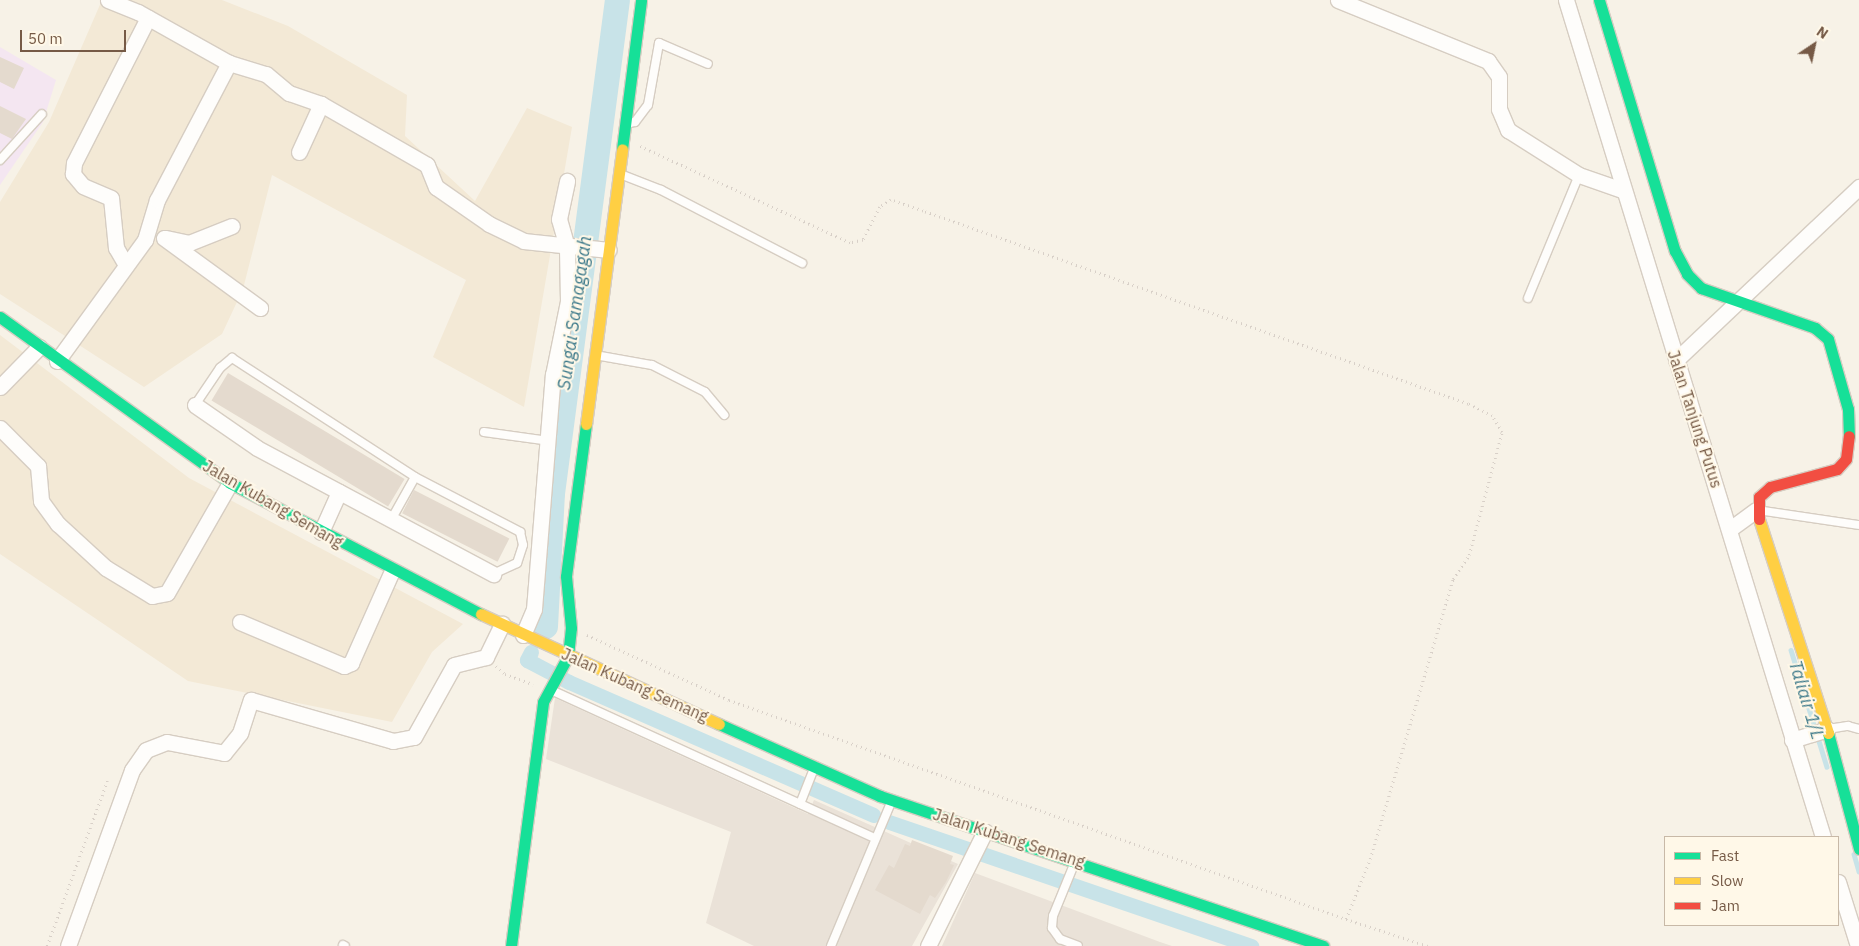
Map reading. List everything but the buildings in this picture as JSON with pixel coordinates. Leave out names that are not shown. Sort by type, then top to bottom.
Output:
[{"type":"street","points":[[108,0],[148,18],[229,64],[266,74],[289,93],[321,104],[427,165],[436,187],[489,224],[524,241],[605,250]]},
{"type":"street","points":[[510,946],[543,702],[566,661],[571,628],[566,576],[605,250],[620,174],[641,0]]},
{"type":"street","points":[[1338,0],[1488,61],[1499,78],[1499,109],[1508,130],[1580,175],[1622,190]]},
{"type":"street","name":"Jalan Tanjung Putus","points":[[1566,0],[1622,190],[1730,529],[1792,740],[1823,836]]},
{"type":"street","points":[[1599,0],[1675,251],[1687,274],[1702,288],[1815,328],[1828,339],[1848,409],[1850,445],[1837,469],[1770,487],[1760,497],[1756,510],[1820,731],[1859,849]]},
{"type":"street","points":[[126,265],[116,248],[111,198],[83,186],[73,174],[74,163],[148,18]]},
{"type":"street","points":[[57,361],[145,240],[146,226],[229,64]]},
{"type":"street","points":[[300,152],[321,104]]},
{"type":"street","points":[[524,635],[534,609],[550,440],[553,375],[568,301],[571,247],[559,219],[567,180]]},
{"type":"street","points":[[1676,360],[1736,300],[1859,187]]},
{"type":"street","points":[[146,226],[260,308]]},
{"type":"street","points":[[164,238],[189,244],[232,226]]},
{"type":"street","name":"Jalan Kubang Semang","points":[[0,317],[57,361],[230,482],[392,571],[524,635],[566,661],[893,800],[1076,859],[1323,946]]},
{"type":"street","points":[[0,387],[39,347]]},
{"type":"street","points":[[195,405],[257,448],[493,574]]},
{"type":"street","points":[[0,428],[38,466],[41,501],[58,524],[106,568],[152,596],[167,593],[230,482]]},
{"type":"street","points":[[321,532],[339,492]]},
{"type":"street","points":[[1730,529],[1756,510]]},
{"type":"street","points":[[240,622],[344,666],[351,663],[392,571]]},
{"type":"street","points":[[68,946],[132,770],[146,750],[167,742],[224,753],[240,733],[251,700],[393,741],[414,737],[454,665],[486,657],[502,624]]},
{"type":"street","points":[[1792,740],[1820,731]]},
{"type":"street","points":[[928,946],[970,866],[985,831]]},
{"type":"street","points":[[1839,885],[1858,946]]},
{"type":"lane","points":[[626,124],[635,122],[648,105],[659,43],[708,64]]},
{"type":"lane","points":[[0,160],[42,114]]},
{"type":"lane","points":[[620,174],[661,190],[802,263]]},
{"type":"lane","points":[[1528,298],[1580,175]]},
{"type":"lane","points":[[593,355],[652,365],[705,392],[724,414]]},
{"type":"lane","points":[[195,405],[220,368],[232,358],[415,477],[520,532],[523,545],[516,563],[493,574]]},
{"type":"lane","points":[[484,432],[550,440]]},
{"type":"lane","points":[[391,520],[415,477]]},
{"type":"lane","points":[[1756,510],[1859,524]]},
{"type":"lane","points":[[552,685],[875,838]]},
{"type":"lane","points":[[1820,731],[1848,726],[1859,729]]},
{"type":"lane","points":[[800,804],[815,766]]},
{"type":"lane","points":[[831,946],[875,838],[893,800]]},
{"type":"lane","points":[[1076,859],[1061,896],[1052,928],[1060,939],[1078,946]]},
{"type":"path","points":[[624,139],[850,242],[863,240],[880,207],[891,200],[1468,404],[1492,416],[1502,432],[1469,555],[1453,579],[1370,860],[1346,919]]},
{"type":"path","points":[[571,628],[729,700],[1346,919],[1428,946]]},
{"type":"path","points":[[486,657],[504,674],[552,685]]},
{"type":"path","points":[[47,946],[107,781]]},
{"type":"shaded area","points":[[102,0],[222,0],[288,26],[407,95],[405,136],[475,201],[527,108],[572,127],[524,407],[433,357],[466,280],[272,175],[243,289],[222,334],[144,387],[0,294],[0,202],[49,122]]},
{"type":"shaded area","points":[[0,47],[56,80],[43,122],[0,185]]},
{"type":"shaded area","points":[[0,335],[189,478],[463,624],[432,652],[392,722],[188,681],[0,554]]},
{"type":"shaded area","points":[[555,698],[808,814],[814,800],[958,864],[912,946],[754,946],[706,923],[731,832],[546,759]]},
{"type":"shaded area","points":[[975,873],[1160,942],[1172,946],[942,946]]},
{"type":"waterway","name":"Sungai Samagagah","points":[[545,626],[552,493],[617,0]]},
{"type":"waterway","name":"Taliair 1/L","points":[[1791,650],[1827,767]]},
{"type":"waterway","points":[[531,652],[527,660],[569,682],[873,815]]},
{"type":"waterway","points":[[889,822],[1251,946]]},
{"type":"waterway","name":"Taliair 1/L","points":[[1854,854],[1859,871]]},
{"type":"traffic: fast","points":[[622,149],[641,0]]},
{"type":"traffic: fast","points":[[1599,0],[1675,251],[1687,274],[1701,288],[1815,328],[1828,339],[1848,409],[1849,436]]},
{"type":"traffic: fast","points":[[0,317],[230,483],[481,614]]},
{"type":"traffic: fast","points":[[511,946],[543,702],[568,656],[571,628],[566,576],[586,424]]},
{"type":"traffic: fast","points":[[719,724],[880,796],[1323,946]]},
{"type":"traffic: fast","points":[[1828,733],[1859,849]]},
{"type":"traffic: slow","points":[[586,424],[622,149]]},
{"type":"traffic: slow","points":[[1759,519],[1828,733]]},
{"type":"traffic: slow","points":[[481,614],[719,724]]},
{"type":"traffic: jam","points":[[1759,519],[1759,497],[1770,487],[1837,469],[1846,459],[1849,436]]}]
